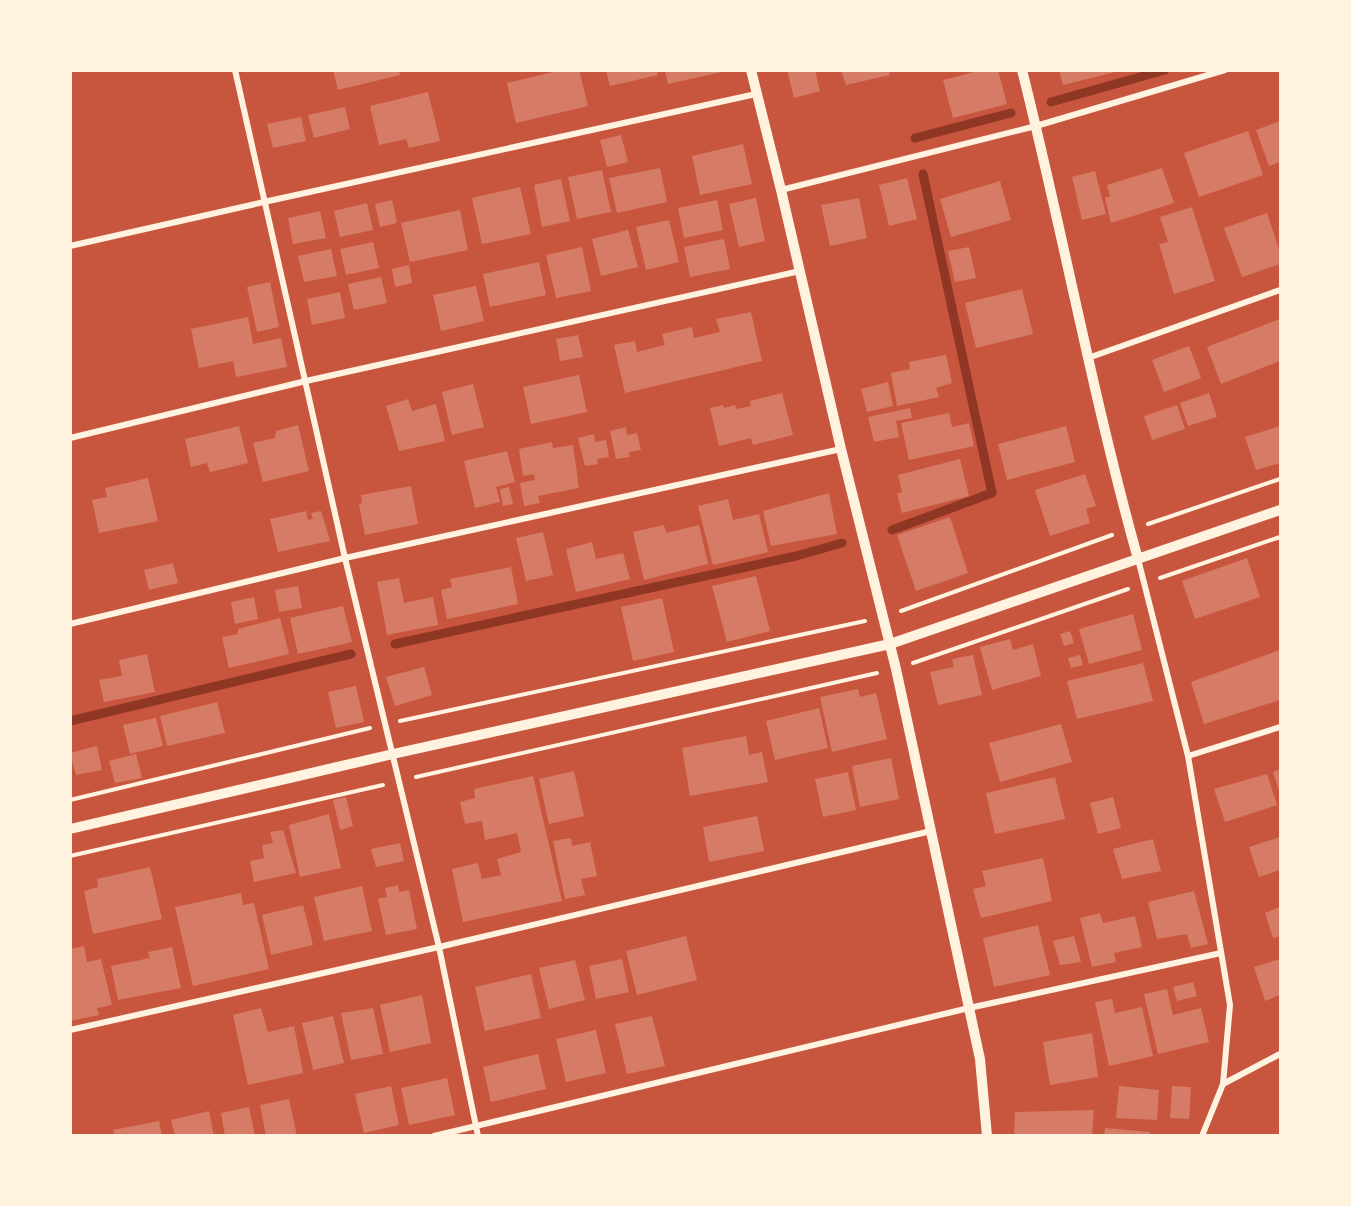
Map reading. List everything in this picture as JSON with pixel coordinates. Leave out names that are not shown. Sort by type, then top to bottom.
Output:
[{"type":"street","points":[[235,70],[345,558],[438,947],[478,1136]]},
{"type":"street","points":[[751,70],[896,669],[980,1059],[987,1136]]},
{"type":"street","points":[[1022,70],[1088,358],[1188,756],[1230,1005],[1223,1084],[1202,1136]]},
{"type":"street","points":[[781,190],[1036,126],[1226,70]]},
{"type":"street","points":[[70,246],[756,94]]},
{"type":"street","points":[[70,438],[306,381],[800,271]]},
{"type":"street","points":[[1088,358],[1281,290]]},
{"type":"street","points":[[70,624],[345,558],[841,449]]},
{"type":"street","points":[[70,829],[393,754],[890,644],[1281,510]]},
{"type":"street","points":[[1188,756],[1281,727]]},
{"type":"street","points":[[70,1030],[438,947],[931,831]]},
{"type":"street","points":[[434,1136],[969,1008],[1221,953]]},
{"type":"street","points":[[1223,1084],[1281,1054]]},
{"type":"path","points":[[70,800],[385,724],[883,617],[1281,479]]},
{"type":"path","points":[[70,856],[896,669],[1281,537]]},
{"type":"building","points":[[333,70],[399,70],[400,75],[338,90]]},
{"type":"building","points":[[562,70],[579,70],[588,106],[516,123],[507,83]]},
{"type":"building","points":[[606,70],[657,70],[658,75],[610,86]]},
{"type":"building","points":[[665,70],[725,70],[726,71],[668,84]]},
{"type":"building","points":[[787,70],[815,70],[820,91],[794,98]]},
{"type":"building","points":[[841,70],[889,70],[890,75],[846,85]]},
{"type":"building","points":[[982,70],[998,70],[1007,104],[953,118],[943,80]]},
{"type":"building","points":[[1059,70],[1119,70],[1119,71],[1063,85]]},
{"type":"building","points":[[428,92],[440,141],[409,148],[406,139],[379,145],[370,106]]},
{"type":"building","points":[[345,107],[350,129],[314,138],[308,115]]},
{"type":"building","points":[[301,117],[306,141],[273,148],[267,124]]},
{"type":"building","points":[[1280,121],[1280,162],[1269,166],[1256,130]]},
{"type":"building","points":[[1248,131],[1263,175],[1199,197],[1184,153]]},
{"type":"building","points":[[621,135],[628,162],[607,167],[600,140]]},
{"type":"building","points":[[743,144],[752,184],[700,195],[692,156]]},
{"type":"building","points":[[660,168],[667,202],[617,213],[609,178]]},
{"type":"building","points":[[1162,168],[1174,203],[1111,223],[1105,198],[1110,196],[1107,185]]},
{"type":"building","points":[[602,170],[611,212],[577,219],[568,177]]},
{"type":"building","points":[[1095,171],[1106,214],[1082,220],[1072,177]]},
{"type":"building","points":[[907,178],[917,219],[889,226],[879,185]]},
{"type":"building","points":[[561,179],[570,221],[542,227],[534,185]]},
{"type":"building","points":[[1000,181],[1011,220],[951,237],[940,199]]},
{"type":"building","points":[[520,187],[531,234],[482,244],[472,198]]},
{"type":"building","points":[[756,198],[765,241],[739,247],[729,204]]},
{"type":"building","points":[[859,198],[867,238],[830,246],[821,205]]},
{"type":"building","points":[[392,200],[397,223],[380,227],[375,204]]},
{"type":"building","points":[[717,200],[723,230],[684,238],[678,208]]},
{"type":"building","points":[[367,203],[373,230],[340,237],[334,211]]},
{"type":"building","points":[[1192,207],[1215,281],[1174,294],[1159,244],[1168,242],[1160,217]]},
{"type":"building","points":[[460,210],[468,250],[410,262],[401,223]]},
{"type":"building","points":[[320,211],[326,238],[293,244],[288,218]]},
{"type":"building","points":[[1267,213],[1280,252],[1280,264],[1242,277],[1224,228]]},
{"type":"building","points":[[669,220],[679,262],[646,270],[636,227]]},
{"type":"building","points":[[628,230],[638,267],[601,276],[592,239]]},
{"type":"building","points":[[724,239],[730,269],[690,277],[684,247]]},
{"type":"building","points":[[373,242],[379,268],[346,275],[340,249]]},
{"type":"building","points":[[582,247],[591,291],[556,298],[546,255]]},
{"type":"building","points":[[969,247],[976,278],[955,282],[948,251]]},
{"type":"building","points":[[331,249],[337,276],[304,282],[298,256]]},
{"type":"building","points":[[539,262],[546,295],[490,307],[483,274]]},
{"type":"building","points":[[409,265],[412,283],[395,287],[392,269]]},
{"type":"building","points":[[381,277],[387,303],[354,310],[348,284]]},
{"type":"building","points":[[270,282],[279,327],[257,332],[247,287]]},
{"type":"building","points":[[476,286],[484,321],[441,331],[433,295]]},
{"type":"building","points":[[1022,289],[1033,334],[976,348],[965,303]]},
{"type":"building","points":[[340,292],[345,318],[312,325],[307,299]]},
{"type":"building","points":[[751,312],[762,361],[625,393],[614,345],[635,341],[637,352],[665,345],[662,334],[692,327],[694,338],[720,332],[716,319]]},
{"type":"building","points":[[248,317],[253,344],[281,338],[287,367],[236,377],[233,361],[199,368],[191,329]]},
{"type":"building","points":[[1280,319],[1280,361],[1221,384],[1207,347]]},
{"type":"building","points":[[578,335],[583,357],[560,361],[556,339]]},
{"type":"building","points":[[1189,346],[1201,378],[1164,392],[1152,360]]},
{"type":"building","points":[[946,355],[952,383],[936,388],[939,397],[897,406],[891,373],[910,369],[909,362]]},
{"type":"building","points":[[579,375],[587,412],[531,424],[523,387]]},
{"type":"building","points":[[888,382],[893,406],[867,412],[861,389]]},
{"type":"building","points":[[473,384],[484,427],[452,435],[442,392]]},
{"type":"building","points":[[782,393],[793,435],[753,445],[751,438],[719,446],[710,408],[723,405],[724,408],[735,405],[736,409],[751,406],[750,401]]},
{"type":"building","points":[[1209,393],[1217,417],[1188,426],[1180,403]]},
{"type":"building","points":[[408,399],[412,411],[436,404],[445,441],[399,451],[386,406]]},
{"type":"building","points":[[1177,405],[1185,429],[1152,440],[1144,416]]},
{"type":"building","points":[[910,408],[912,418],[896,421],[899,437],[874,442],[868,417]]},
{"type":"building","points":[[949,413],[952,427],[969,423],[974,446],[909,460],[901,423]]},
{"type":"building","points":[[298,425],[309,471],[263,482],[253,443],[275,438],[276,431]]},
{"type":"building","points":[[239,426],[248,463],[210,472],[207,463],[191,467],[185,439]]},
{"type":"building","points":[[1066,426],[1075,462],[1007,480],[998,444]]},
{"type":"building","points":[[1280,426],[1280,463],[1256,470],[1245,437]]},
{"type":"building","points":[[626,427],[627,435],[637,433],[641,450],[629,452],[630,457],[616,459],[610,431]]},
{"type":"building","points":[[594,434],[595,442],[606,440],[609,457],[597,459],[598,464],[585,466],[578,438]]},
{"type":"building","points":[[552,442],[553,448],[573,445],[579,488],[538,496],[540,503],[524,506],[520,483],[535,480],[534,474],[523,476],[519,449]]},
{"type":"building","points":[[507,451],[515,482],[496,487],[500,502],[475,508],[464,461]]},
{"type":"building","points":[[960,459],[969,496],[902,513],[897,494],[902,492],[898,475]]},
{"type":"building","points":[[1085,474],[1096,506],[1086,509],[1090,523],[1050,536],[1035,490]]},
{"type":"building","points":[[148,478],[158,521],[99,533],[92,500],[107,497],[105,488]]},
{"type":"building","points":[[411,486],[418,524],[365,535],[359,504],[362,503],[361,495]]},
{"type":"building","points":[[509,487],[513,504],[503,506],[500,489]]},
{"type":"building","points":[[829,493],[837,534],[771,546],[763,511]]},
{"type":"building","points":[[728,499],[733,520],[759,514],[768,552],[713,565],[698,506]]},
{"type":"building","points":[[306,511],[308,520],[313,519],[311,513],[321,511],[330,541],[278,552],[270,519]]},
{"type":"building","points":[[950,517],[968,573],[916,591],[897,535]]},
{"type":"building","points":[[664,525],[666,533],[699,525],[708,564],[644,580],[633,532]]},
{"type":"building","points":[[543,532],[553,575],[526,581],[516,538]]},
{"type":"building","points":[[592,542],[596,559],[623,553],[630,579],[576,592],[566,549]]},
{"type":"building","points":[[1247,558],[1260,597],[1195,619],[1182,581]]},
{"type":"building","points":[[173,563],[178,583],[149,590],[144,570]]},
{"type":"building","points":[[511,567],[518,604],[447,619],[441,590],[452,587],[450,579]]},
{"type":"building","points":[[756,576],[770,631],[727,642],[712,586]]},
{"type":"building","points":[[399,578],[404,603],[433,597],[438,625],[387,635],[377,582]]},
{"type":"building","points":[[298,586],[302,608],[279,612],[275,590]]},
{"type":"building","points":[[254,597],[258,619],[235,624],[231,602]]},
{"type":"building","points":[[662,598],[674,652],[633,661],[621,607]]},
{"type":"building","points":[[343,606],[352,642],[298,654],[290,618]]},
{"type":"building","points":[[1133,614],[1142,650],[1089,664],[1079,629]]},
{"type":"building","points":[[280,618],[289,654],[229,668],[222,637],[238,634],[238,629]]},
{"type":"building","points":[[1070,631],[1074,643],[1064,646],[1060,634]]},
{"type":"building","points":[[1010,639],[1013,650],[1033,644],[1041,676],[992,690],[980,647]]},
{"type":"building","points":[[1280,650],[1280,700],[1204,724],[1191,682]]},
{"type":"building","points":[[147,654],[155,692],[104,702],[99,680],[122,676],[119,660]]},
{"type":"building","points":[[973,655],[982,695],[938,705],[930,672],[954,667],[952,659]]},
{"type":"building","points":[[1080,655],[1083,665],[1071,668],[1068,658]]},
{"type":"building","points":[[1143,663],[1153,701],[1077,719],[1067,681]]},
{"type":"building","points":[[424,667],[432,695],[395,706],[386,677]]},
{"type":"building","points":[[356,686],[364,722],[336,728],[328,692]]},
{"type":"building","points":[[858,689],[860,697],[876,693],[887,739],[832,752],[820,697]]},
{"type":"building","points":[[217,702],[225,733],[167,746],[160,716]]},
{"type":"building","points":[[819,708],[828,748],[775,760],[766,721]]},
{"type":"building","points":[[156,718],[163,746],[130,754],[123,725]]},
{"type":"building","points":[[1061,724],[1072,762],[1000,782],[989,743]]},
{"type":"building","points":[[746,736],[749,755],[762,752],[768,782],[690,796],[682,748]]},
{"type":"building","points":[[97,746],[102,770],[76,775],[70,753]]},
{"type":"building","points":[[136,754],[142,778],[115,783],[109,761]]},
{"type":"building","points":[[891,758],[899,799],[860,807],[852,766]]},
{"type":"building","points":[[1280,769],[1280,794],[1273,772]]},
{"type":"building","points":[[574,771],[584,816],[549,824],[539,779]]},
{"type":"building","points":[[848,772],[856,810],[823,817],[815,779]]},
{"type":"building","points":[[1267,774],[1277,805],[1225,822],[1214,789]]},
{"type":"building","points":[[533,776],[562,901],[463,922],[452,869],[478,863],[482,879],[501,875],[497,859],[521,852],[517,833],[485,840],[482,821],[465,824],[460,802],[475,798],[474,789]]},
{"type":"building","points":[[1055,777],[1065,819],[995,834],[986,793]]},
{"type":"building","points":[[346,797],[353,826],[340,830],[333,800]]},
{"type":"building","points":[[1113,797],[1121,828],[1098,834],[1090,803]]},
{"type":"building","points":[[329,814],[341,868],[300,877],[289,825]]},
{"type":"building","points":[[757,816],[764,851],[709,862],[703,827]]},
{"type":"building","points":[[283,830],[296,873],[254,882],[250,861],[264,858],[262,845],[273,843],[270,832]]},
{"type":"building","points":[[1280,837],[1280,870],[1259,877],[1249,847]]},
{"type":"building","points":[[571,838],[572,846],[590,842],[597,876],[581,879],[585,895],[565,899],[553,841]]},
{"type":"building","points":[[1153,839],[1161,871],[1122,879],[1113,849]]},
{"type":"building","points":[[400,843],[404,861],[376,867],[371,849]]},
{"type":"building","points":[[1043,858],[1052,901],[981,918],[973,889],[986,886],[982,871]]},
{"type":"building","points":[[150,867],[162,919],[93,934],[84,891],[98,887],[97,879]]},
{"type":"building","points":[[398,885],[399,892],[409,890],[417,929],[386,935],[378,899],[387,897],[385,888]]},
{"type":"building","points":[[362,886],[372,931],[324,941],[314,897]]},
{"type":"building","points":[[1194,891],[1208,944],[1191,948],[1187,934],[1157,939],[1148,902]]},
{"type":"building","points":[[241,893],[243,905],[254,903],[269,969],[193,986],[175,907]]},
{"type":"building","points":[[303,905],[313,945],[271,955],[262,915]]},
{"type":"building","points":[[1280,907],[1280,936],[1273,938],[1265,913]]},
{"type":"building","points":[[1100,913],[1103,923],[1135,916],[1142,947],[1114,953],[1116,962],[1092,967],[1080,918]]},
{"type":"building","points":[[1038,925],[1050,975],[994,987],[983,938]]},
{"type":"building","points":[[686,936],[697,980],[637,995],[626,951]]},
{"type":"building","points":[[1074,936],[1081,962],[1060,965],[1053,941]]},
{"type":"building","points":[[84,946],[87,962],[101,959],[112,1005],[97,1008],[99,1015],[70,1021],[70,949]]},
{"type":"building","points":[[172,947],[181,988],[118,1000],[111,966],[150,958],[148,952]]},
{"type":"building","points":[[622,959],[629,992],[596,999],[589,966]]},
{"type":"building","points":[[1280,959],[1280,995],[1265,1001],[1254,967]]},
{"type":"building","points":[[575,960],[585,1000],[549,1009],[539,968]]},
{"type":"building","points":[[531,974],[541,1018],[485,1031],[475,987]]},
{"type":"building","points":[[1193,982],[1197,996],[1177,1001],[1173,987]]},
{"type":"building","points":[[1167,989],[1173,1015],[1201,1008],[1209,1042],[1158,1054],[1144,994]]},
{"type":"building","points":[[422,995],[431,1043],[390,1052],[380,1005]]},
{"type":"building","points":[[1112,999],[1115,1013],[1142,1007],[1153,1056],[1109,1066],[1095,1002]]},
{"type":"building","points":[[261,1008],[268,1032],[294,1026],[303,1073],[248,1085],[233,1015]]},
{"type":"building","points":[[373,1008],[383,1054],[351,1060],[341,1013]]},
{"type":"building","points":[[333,1016],[344,1063],[313,1070],[302,1023]]},
{"type":"building","points":[[652,1016],[665,1066],[627,1074],[615,1024]]},
{"type":"building","points":[[596,1030],[606,1073],[566,1082],[556,1039]]},
{"type":"building","points":[[1092,1033],[1098,1077],[1050,1085],[1043,1042]]},
{"type":"building","points":[[538,1054],[546,1089],[491,1102],[483,1067]]},
{"type":"building","points":[[447,1078],[455,1115],[409,1125],[401,1088]]},
{"type":"building","points":[[391,1086],[399,1125],[364,1133],[355,1094]]},
{"type":"building","points":[[1119,1086],[1159,1090],[1157,1120],[1116,1118]]},
{"type":"building","points":[[1172,1086],[1191,1087],[1189,1119],[1170,1118]]},
{"type":"building","points":[[289,1099],[297,1136],[266,1136],[260,1105]]},
{"type":"building","points":[[249,1107],[255,1136],[225,1136],[221,1113]]},
{"type":"building","points":[[1094,1110],[1092,1136],[1014,1136],[1015,1112]]},
{"type":"building","points":[[209,1111],[214,1136],[175,1136],[171,1120]]},
{"type":"building","points":[[159,1121],[162,1136],[115,1136],[113,1130]]},
{"type":"building","points":[[1105,1128],[1150,1132],[1150,1136],[1104,1136]]},
{"type":"waterway","points":[[1051,102],[1165,70]]},
{"type":"waterway","points":[[915,138],[1011,113]]},
{"type":"waterway","points":[[892,530],[992,493],[923,174]]},
{"type":"waterway","points":[[395,644],[796,556],[842,543]]},
{"type":"waterway","points":[[70,721],[351,654]]}]
